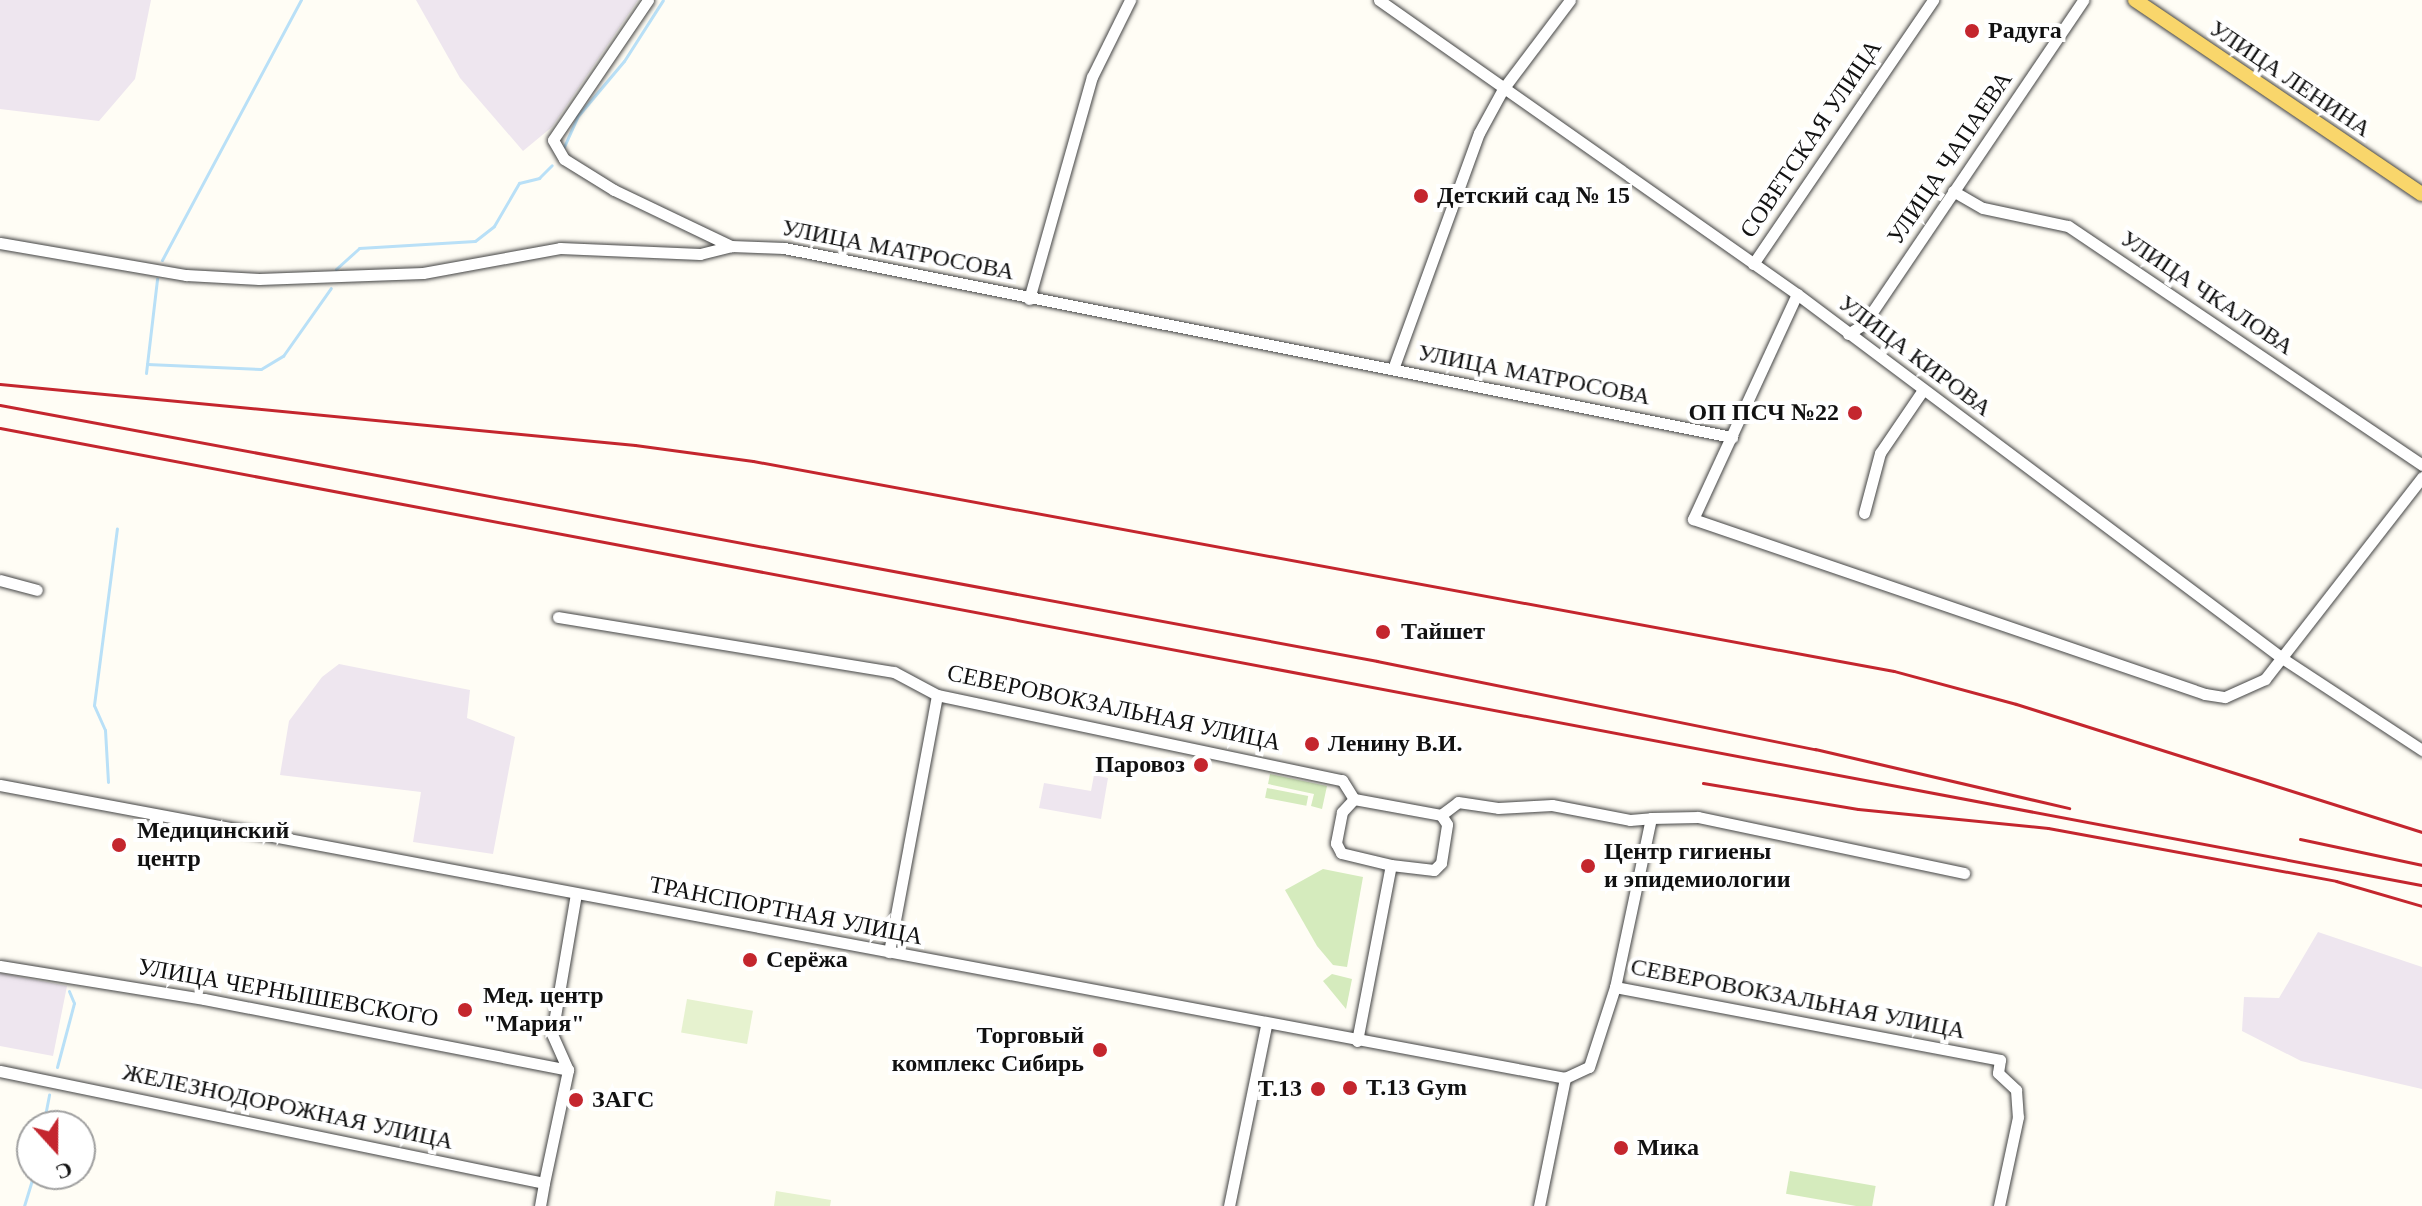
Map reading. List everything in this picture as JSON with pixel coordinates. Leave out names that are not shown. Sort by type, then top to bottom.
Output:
[{"type":"main road","name":"УЛИЦА ЛЕНИНА","points":[[2135,0],[2422,194]]},
{"type":"street","points":[[648,0],[553,140],[564,159],[614,190],[731,246]]},
{"type":"street","points":[[1029,299],[1088,89],[1130,0]]},
{"type":"street","name":"УЛИЦА КИРОВА","points":[[1379,0],[1797,294],[2282,658],[2422,750]]},
{"type":"street","points":[[1393,369],[1479,133],[1503,89],[1570,0]]},
{"type":"street","name":"СОВЕТСКАЯ УЛИЦА","points":[[1753,264],[1933,0]]},
{"type":"street","name":"УЛИЦА ЧАПАЕВА","points":[[1848,334],[1864,324],[2083,0]]},
{"type":"street","name":"УЛИЦА ЧКАЛОВА","points":[[1953,191],[1983,208],[2068,226],[2422,465]]},
{"type":"street","name":"УЛИЦА МАТРОСОВА","points":[[0,243],[186,275],[259,279],[423,273],[560,248],[700,254],[731,246],[784,248],[1732,437]]},
{"type":"street","points":[[1797,294],[1693,519],[2205,694],[2225,697],[2247,690],[2265,679],[2422,477]]},
{"type":"street","points":[[1864,513],[1880,453],[1923,390]]},
{"type":"street","points":[[0,580],[37,590]]},
{"type":"street","name":"СЕВЕРОВОКЗАЛЬНАЯ УЛИЦА","points":[[558,617],[894,672],[937,695],[1342,780],[1354,799],[1441,815],[1458,802],[1498,808],[1552,805],[1630,820],[1698,817],[1964,873]]},
{"type":"street","points":[[889,952],[937,695]]},
{"type":"street","name":"ТРАНСПОРТНАЯ УЛИЦА","points":[[0,785],[1266,1025],[1565,1078]]},
{"type":"street","points":[[1354,799],[1342,812],[1336,843],[1341,853],[1391,865],[1434,870],[1441,863],[1447,824],[1441,815]]},
{"type":"street","name":"СЕВЕРОВОКЗАЛЬНАЯ УЛИЦА","points":[[1651,818],[1615,987],[2000,1060],[1998,1073],[2016,1090],[2018,1117],[1999,1206]]},
{"type":"street","points":[[1357,1041],[1391,865]]},
{"type":"street","points":[[540,1206],[568,1070],[552,1034],[576,894]]},
{"type":"street","name":"УЛИЦА ЧЕРНЫШЕВСКОГО","points":[[0,966],[204,999],[568,1070]]},
{"type":"street","points":[[1539,1206],[1565,1078],[1589,1067],[1615,987]]},
{"type":"street","points":[[1229,1206],[1266,1025]]},
{"type":"street","name":"ЖЕЛЕЗНОДОРОЖНАЯ УЛИЦА","points":[[0,1071],[544,1183]]},
{"type":"shaded area","points":[[0,0],[151,0],[135,79],[99,121],[0,109]]},
{"type":"shaded area","points":[[416,0],[638,0],[552,127],[523,151],[460,78]]},
{"type":"shaded area","points":[[339,664],[470,690],[467,718],[515,737],[493,854],[413,842],[421,792],[280,775],[289,721],[322,677]]},
{"type":"shaded area","points":[[1094,775],[1108,778],[1101,819],[1039,808],[1044,783],[1091,791]]},
{"type":"shaded area","points":[[2318,932],[2422,967],[2422,1089],[2301,1061],[2242,1031],[2244,997],[2279,998]]},
{"type":"shaded area","points":[[0,973],[67,986],[53,1056],[0,1046]]},
{"type":"green space","points":[[1270,774],[1327,786],[1322,809],[1311,806],[1314,794],[1268,784]]},
{"type":"green space","points":[[1267,788],[1308,796],[1306,806],[1265,798]]},
{"type":"green space","points":[[1323,869],[1363,877],[1347,967],[1333,965],[1317,946],[1285,890]]},
{"type":"green space","points":[[1332,974],[1352,979],[1346,1009],[1323,981]]},
{"type":"green space","points":[[687,999],[753,1011],[747,1044],[681,1032]]},
{"type":"green space","points":[[1790,1171],[1876,1186],[1872,1206],[1786,1194]]},
{"type":"green space","points":[[776,1191],[831,1200],[830,1206],[774,1206]]},
{"type":"waterway","points":[[162,260],[301,0]]},
{"type":"waterway","points":[[563,149],[577,117],[624,61],[663,0]]},
{"type":"waterway","points":[[336,269],[359,248],[475,241],[494,226],[519,183],[539,178],[552,165]]},
{"type":"waterway","points":[[146,373],[157,279]]},
{"type":"waterway","points":[[147,364],[261,369],[283,356],[331,288]]},
{"type":"waterway","points":[[108,782],[105,730],[94,705],[117,528]]},
{"type":"waterway","points":[[57,1067],[74,1003],[69,991]]},
{"type":"waterway","points":[[46,1110],[49,1095]]},
{"type":"waterway","points":[[24,1206],[29,1190]]},
{"type":"railway","points":[[0,384],[635,445],[753,461],[1894,671],[2016,704],[2422,832]]},
{"type":"railway","points":[[0,405],[1377,661],[1815,749],[2069,808]]},
{"type":"railway","points":[[0,428],[2422,885]]},
{"type":"railway","points":[[1703,783],[1858,809],[2048,828],[2336,881],[2422,906]]},
{"type":"railway","points":[[2300,839],[2422,865]]},
{"type":"place","name":"Радуга","points":[[1972,31]]},
{"type":"place","name":"Детский сад № 15","points":[[1421,196]]},
{"type":"place","name":"ОП ПСЧ №22","points":[[1855,413]]},
{"type":"place","name":"Тайшет","points":[[1383,632]]},
{"type":"place","name":"Ленину В.И.","points":[[1312,744]]},
{"type":"place","name":"Паровоз","points":[[1201,765]]},
{"type":"place","name":"Медицинский центр","points":[[119,845]]},
{"type":"place","name":"Центр гигиены и эпидемиологии","points":[[1588,866]]},
{"type":"place","name":"Серёжа","points":[[750,960]]},
{"type":"place","name":"Мед. центр \"Мария\"","points":[[465,1010]]},
{"type":"place","name":"Торговый комплекс Сибирь","points":[[1100,1050]]},
{"type":"place","name":"T.13 Gym","points":[[1350,1088]]},
{"type":"place","name":"T.13","points":[[1318,1089]]},
{"type":"place","name":"ЗАГС","points":[[576,1100]]},
{"type":"place","name":"Мика","points":[[1621,1148]]}]
